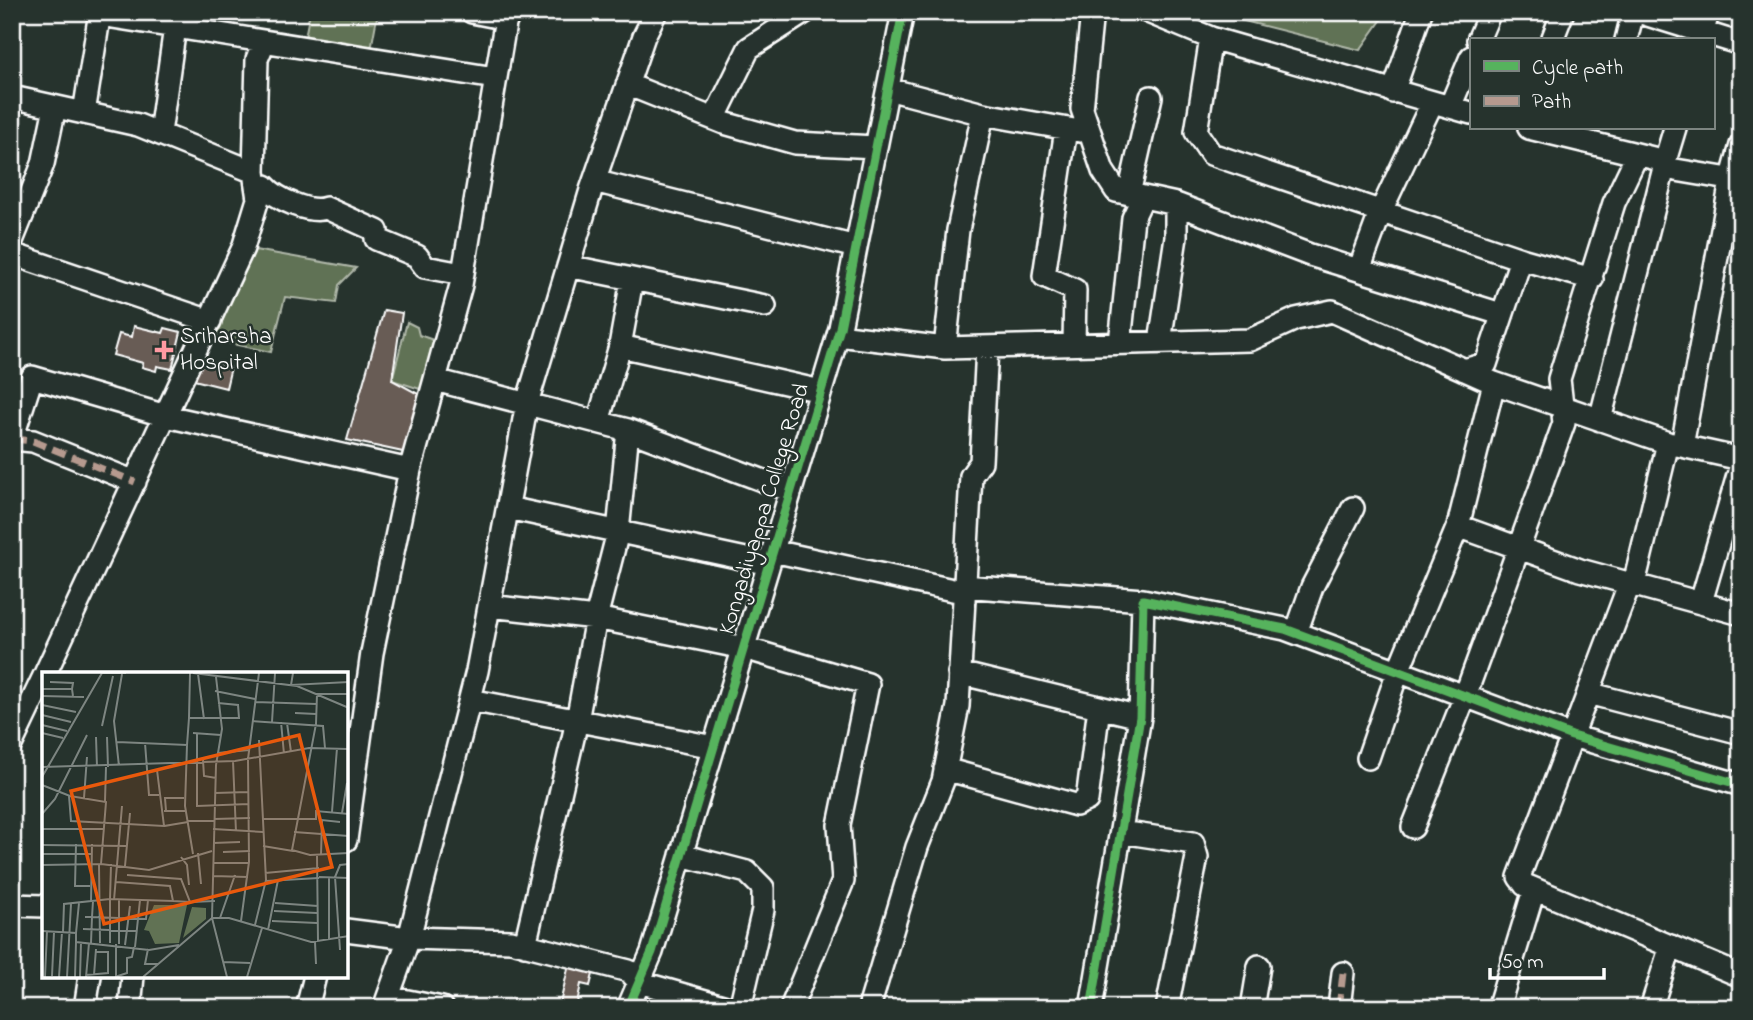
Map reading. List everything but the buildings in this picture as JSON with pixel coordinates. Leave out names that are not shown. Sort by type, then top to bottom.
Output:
[{"type":"street","points":[[348,826],[372,653],[410,470],[462,274],[508,15],[472,12]]},
{"type":"street","points":[[442,1008],[386,1002],[409,938],[470,699],[527,403],[594,181],[644,36],[656,12]]},
{"type":"street","points":[[714,118],[749,48],[805,12]]},
{"type":"street","name":"Kongadiyappa College Road","points":[[628,1008],[652,952],[838,335],[903,12]]},
{"type":"street","points":[[1093,12],[1082,109],[1103,171],[1116,191],[1177,204],[1359,270],[1501,314]]},
{"type":"street","points":[[1148,12],[1210,38],[1470,113]]},
{"type":"street","points":[[1393,92],[1421,12]]},
{"type":"street","points":[[1479,38],[1490,12]]},
{"type":"street","points":[[1553,38],[1563,12]]},
{"type":"street","points":[[1627,38],[1635,12],[1704,28],[1741,44]]},
{"type":"street","points":[[84,113],[100,14],[495,78]]},
{"type":"street","points":[[160,133],[175,27]]},
{"type":"street","points":[[1210,38],[1196,132],[1211,154],[1521,259],[1592,279]]},
{"type":"street","points":[[45,672],[243,248],[258,199],[255,179],[257,60],[264,42]]},
{"type":"street","points":[[1359,270],[1381,211],[1470,59]]},
{"type":"street","points":[[629,85],[714,118],[795,143],[876,147]]},
{"type":"street","points":[[888,89],[983,114],[1092,133]]},
{"type":"street","points":[[12,97],[160,133],[255,179],[271,194],[318,211],[326,208],[377,231],[376,239],[417,256],[425,267],[462,274]]},
{"type":"street","points":[[1120,343],[1133,218],[1151,97]]},
{"type":"street","points":[[12,241],[43,164],[55,107]]},
{"type":"street","points":[[945,348],[958,230],[983,114]]},
{"type":"street","points":[[1066,130],[1044,276],[1075,290],[1074,344]]},
{"type":"street","points":[[1545,130],[1602,137],[1664,165],[1736,181]]},
{"type":"street","points":[[1600,420],[1674,130]]},
{"type":"street","points":[[1498,1008],[1534,890],[1525,885],[1519,877],[1627,590],[1634,584],[1675,445],[1736,181],[1741,145]]},
{"type":"street","points":[[1413,827],[1465,696],[1564,424],[1559,379],[1614,203],[1637,155]]},
{"type":"street","points":[[594,181],[856,247]]},
{"type":"street","points":[[1160,342],[1176,237],[1177,204]]},
{"type":"street","points":[[12,254],[210,321]]},
{"type":"street","points":[[1464,370],[1486,365],[1521,259]]},
{"type":"street","points":[[568,266],[632,280],[691,288],[765,306]]},
{"type":"street","points":[[598,422],[620,346],[632,280]]},
{"type":"street","points":[[838,335],[945,348],[1250,340],[1296,319],[1332,312],[1494,383],[1675,445],[1741,459]]},
{"type":"street","points":[[620,346],[821,391]]},
{"type":"street","points":[[869,1008],[900,901],[945,769],[958,706],[971,476],[981,462],[987,346]]},
{"type":"street","points":[[135,482],[33,441],[12,439],[32,377],[166,416],[410,470]]},
{"type":"street","points":[[435,380],[628,430],[791,491]]},
{"type":"street","points":[[1368,758],[1398,671],[1458,526],[1494,383]]},
{"type":"street","points":[[525,944],[576,721],[596,618],[618,531],[628,430]]},
{"type":"street","points":[[1701,602],[1731,534],[1741,465]]},
{"type":"street","points":[[508,508],[618,531],[963,589],[1143,600],[1296,633],[1572,737],[1741,785]]},
{"type":"street","points":[[1296,633],[1312,587],[1353,508]]},
{"type":"street","points":[[1458,526],[1580,570],[1741,614]]},
{"type":"street","points":[[1091,1008],[1140,717],[1143,600]]},
{"type":"street","points":[[489,606],[596,618],[744,648],[868,684],[839,825],[843,881],[791,1008]]},
{"type":"street","points":[[959,673],[1140,717]]},
{"type":"street","points":[[12,743],[42,679]]},
{"type":"street","points":[[1588,693],[1741,733]]},
{"type":"street","points":[[470,699],[714,747]]},
{"type":"street","points":[[945,769],[1076,805],[1087,800],[1099,707]]},
{"type":"street","points":[[1121,832],[1193,843],[1197,856],[1167,1008]]},
{"type":"street","points":[[681,855],[747,872],[763,888],[763,910],[740,1008]]},
{"type":"street","points":[[1525,885],[1741,975]]},
{"type":"street","points":[[12,905],[42,906]]},
{"type":"street","points":[[348,930],[409,938],[511,941],[629,971],[639,982],[730,1008]]},
{"type":"street","points":[[1651,1008],[1671,946]]},
{"type":"street","points":[[1252,1008],[1259,966]]},
{"type":"street","points":[[1339,1008],[1342,973]]},
{"type":"street","points":[[85,1008],[90,978]]},
{"type":"street","points":[[130,1008],[133,978]]},
{"type":"street","points":[[307,1008],[314,978]]},
{"type":"green space","points":[[310,12],[378,12],[371,49],[305,37]]},
{"type":"green space","points":[[1208,12],[1387,12],[1360,50]]},
{"type":"green space","points":[[255,250],[356,268],[339,285],[336,303],[285,297],[271,352],[213,340]]},
{"type":"green space","points":[[407,322],[417,327],[419,335],[436,341],[430,368],[420,389],[392,380]]},
{"type":"marked path","points":[[12,439],[33,441],[135,482]]},
{"type":"marked path","points":[[1339,1008],[1343,973]]},
{"type":"cycle path","points":[[628,1008],[652,952],[840,328],[903,12]]},
{"type":"cycle path","points":[[1091,1008],[1140,717],[1143,600],[1285,629],[1572,736],[1741,785]]},
{"type":"place","name":"Sriharsha Hospital","points":[[164,350]]}]
